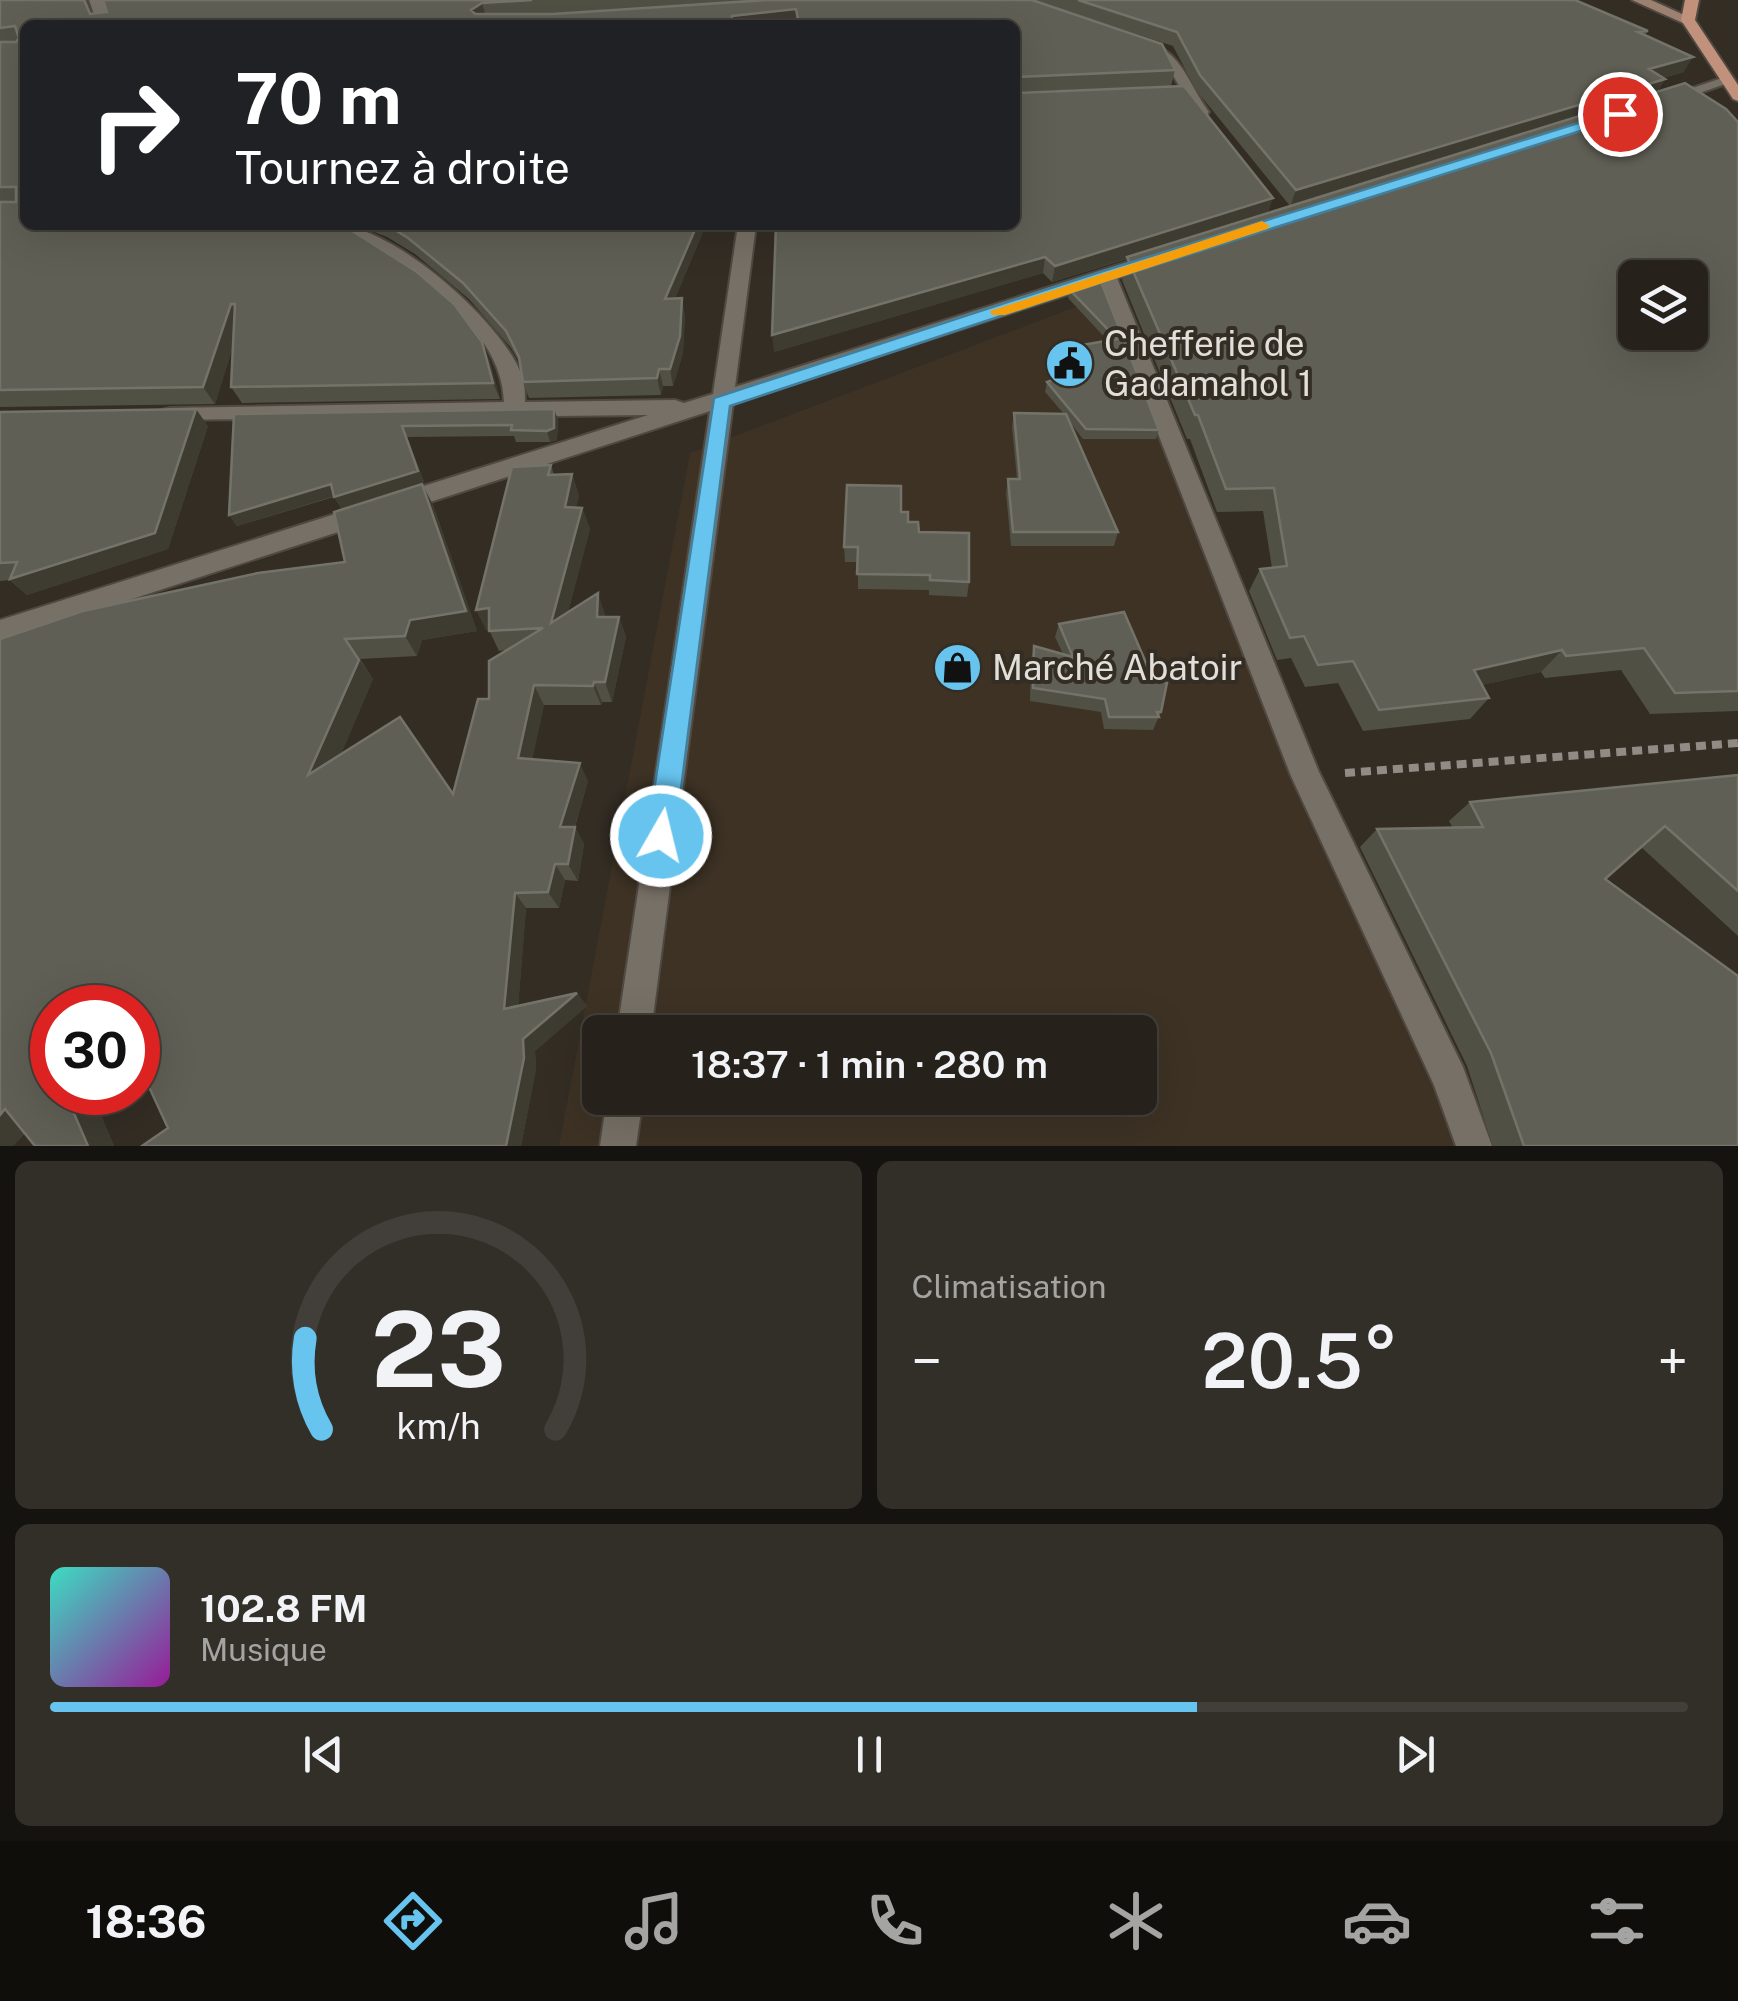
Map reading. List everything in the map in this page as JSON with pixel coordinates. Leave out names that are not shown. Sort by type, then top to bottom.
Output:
[{"type":"main road","points":[[1639,0],[1688,20],[1732,88]]},
{"type":"main road","points":[[1688,20],[1692,0]]},
{"type":"street","points":[[1120,36],[1173,58],[1186,93],[1210,124]]},
{"type":"street","points":[[1637,108],[1732,88]]},
{"type":"street","points":[[1166,94],[1186,93]]},
{"type":"street","points":[[352,230],[416,271],[490,336],[511,372],[514,408]]},
{"type":"street","points":[[636,1015],[711,405],[746,230]]},
{"type":"street","points":[[0,632],[1178,252]]},
{"type":"street","points":[[1106,275],[1306,776],[1450,1080],[1474,1146]]},
{"type":"street","points":[[156,416],[711,405]]},
{"type":"street","points":[[618,1146],[623,1115]]},
{"type":"path","points":[[1306,776],[1738,743]]},
{"type":"shaded area","name":"Marché Abatoir","points":[[1110,294],[1474,1146],[559,1146],[582,1024],[582,1115],[1157,1115],[1157,1015],[584,1015],[690,453]]},
{"type":"building","points":[[0,0],[84,0],[90,14],[107,12],[103,0],[532,0],[482,3],[471,10],[475,14],[553,14],[766,0],[1032,0],[1162,44],[1175,70],[1020,77],[1020,20],[798,20],[796,9],[732,16],[732,20],[20,20],[20,230],[351,230],[417,272],[454,304],[482,342],[493,383],[231,387],[235,304],[231,304],[203,387],[0,390],[0,202],[16,202],[16,187],[0,187],[0,42],[16,42],[19,38],[15,26],[0,28]]},
{"type":"building","points":[[1078,0],[1575,0],[1648,31],[1638,32],[1693,57],[1649,69],[1665,79],[1296,190],[1200,75],[1177,32]]},
{"type":"building","points":[[1685,83],[1726,109],[1738,122],[1738,691],[1675,693],[1644,648],[1566,656],[1562,650],[1474,670],[1489,698],[1379,710],[1353,661],[1318,665],[1304,636],[1290,638],[1260,569],[1287,566],[1274,488],[1226,489],[1127,257]]},
{"type":"building","points":[[1184,86],[1273,198],[1055,266],[1045,257],[772,335],[776,230],[1020,230],[1020,93]]},
{"type":"building","points":[[395,230],[695,230],[665,299],[682,298],[680,336],[670,369],[659,369],[657,378],[523,382],[519,357],[506,331],[463,283]]},
{"type":"building","points":[[1100,279],[1159,430],[1086,429],[1047,382],[1068,374],[1054,350],[1117,339],[1069,289]]},
{"type":"building","points":[[196,409],[155,533],[10,579],[17,562],[0,563],[0,412]]},
{"type":"building","points":[[554,409],[554,428],[547,431],[511,430],[512,425],[402,426],[418,471],[334,497],[331,484],[229,515],[234,414]]},
{"type":"building","points":[[1014,413],[1066,414],[1118,532],[1013,532],[1008,479],[1020,479]]},
{"type":"building","points":[[551,465],[548,475],[572,474],[565,507],[582,508],[551,623],[598,593],[597,617],[619,617],[605,682],[594,682],[593,686],[534,685],[518,758],[580,763],[560,827],[575,827],[568,864],[555,864],[548,892],[515,893],[504,1009],[577,993],[523,1039],[524,1058],[506,1146],[142,1146],[168,1128],[160,1111],[160,985],[30,985],[30,1115],[75,1115],[88,1146],[35,1146],[5,1109],[0,1115],[0,639],[83,611],[258,573],[345,562],[334,512],[422,484],[466,611],[410,620],[405,636],[345,639],[359,660],[308,775],[400,717],[453,794],[478,699],[489,699],[489,661],[543,628],[489,631],[489,608],[476,610],[512,467]]},
{"type":"building","points":[[847,485],[901,486],[901,512],[908,512],[908,522],[918,522],[919,532],[969,533],[969,582],[930,580],[930,575],[857,574],[858,547],[844,547]]},
{"type":"building","points":[[1124,612],[1153,679],[1167,683],[1161,712],[1157,712],[1159,717],[1109,717],[1105,699],[1033,688],[1034,646],[1073,657],[1059,624]]},
{"type":"building","points":[[1738,775],[1738,891],[1665,826],[1605,879],[1738,976],[1738,1146],[1524,1146],[1491,1053],[1377,829],[1483,827],[1470,802]]},
{"type":"slow traffic","points":[[999,311],[1262,226]]},
{"type":"place","name":"Chefferie de Gadamahol 1","points":[[1069,363]]},
{"type":"place","name":"Marché Abatoir","points":[[957,667]]},
{"type":"route","points":[[661,836],[720,402],[1106,275],[1620,114]]}]
